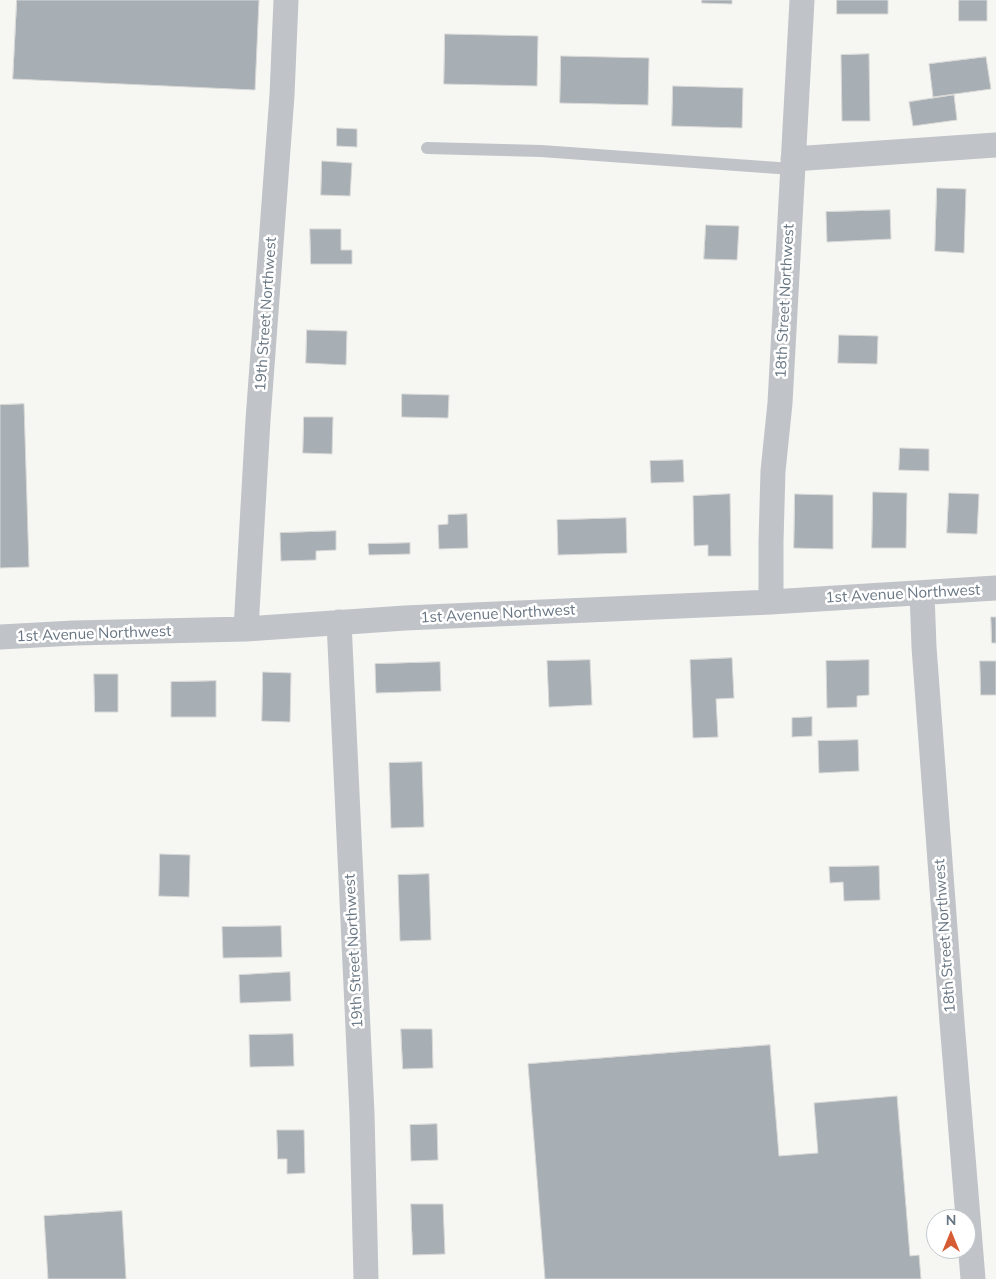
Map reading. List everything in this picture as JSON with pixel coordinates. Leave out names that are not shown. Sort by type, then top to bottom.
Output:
[{"type":"street","name":"19th Street Northwest","points":[[246,629],[258,420],[282,95],[286,0]]},
{"type":"street","name":"18th Street Northwest","points":[[771,602],[773,471],[780,403],[802,0]]},
{"type":"street","points":[[793,164],[996,145]]},
{"type":"street","name":"1st Avenue Northwest","points":[[0,637],[74,633],[246,629],[405,618],[771,602],[996,588]]},
{"type":"street","name":"18th Street Northwest","points":[[922,593],[925,667],[973,1279]]},
{"type":"street","name":"19th Street Northwest","points":[[339,622],[361,1104],[366,1279]]},
{"type":"lane","points":[[427,148],[541,151],[793,164]]},
{"type":"building","points":[[17,0],[259,0],[255,90],[13,79]]},
{"type":"building","points":[[702,0],[732,0],[732,4],[702,3]]},
{"type":"building","points":[[837,0],[888,0],[888,14],[837,14]]},
{"type":"building","points":[[959,0],[987,0],[987,21],[959,21]]},
{"type":"building","points":[[445,34],[538,36],[537,86],[444,84]]},
{"type":"building","points":[[869,54],[870,121],[842,121],[841,55]]},
{"type":"building","points":[[561,56],[649,58],[648,105],[560,103]]},
{"type":"building","points":[[986,57],[991,89],[933,97],[929,64]]},
{"type":"building","points":[[673,86],[743,88],[742,128],[672,126]]},
{"type":"building","points":[[954,95],[957,120],[913,126],[909,102]]},
{"type":"building","points":[[337,128],[357,129],[357,147],[337,146]]},
{"type":"building","points":[[322,161],[352,163],[350,196],[321,195]]},
{"type":"building","points":[[937,188],[966,189],[964,253],[935,251]]},
{"type":"building","points":[[890,210],[891,239],[827,242],[826,212]]},
{"type":"building","points":[[706,225],[739,226],[737,260],[704,259]]},
{"type":"building","points":[[310,229],[341,229],[341,250],[352,250],[352,264],[311,264]]},
{"type":"building","points":[[307,330],[347,331],[346,365],[306,363]]},
{"type":"building","points":[[839,335],[878,336],[877,364],[838,363]]},
{"type":"building","points":[[402,394],[449,395],[448,418],[402,417]]},
{"type":"building","points":[[24,404],[29,567],[0,568],[0,405]]},
{"type":"building","points":[[304,417],[333,417],[332,454],[303,453]]},
{"type":"building","points":[[900,448],[929,449],[929,471],[899,470]]},
{"type":"building","points":[[683,460],[684,482],[651,483],[650,461]]},
{"type":"building","points":[[873,492],[907,493],[906,548],[872,548]]},
{"type":"building","points":[[949,493],[979,494],[977,534],[947,533]]},
{"type":"building","points":[[730,494],[731,556],[708,556],[708,545],[694,546],[693,496]]},
{"type":"building","points":[[795,494],[833,495],[833,549],[794,548]]},
{"type":"building","points":[[467,514],[468,548],[439,549],[438,525],[448,524],[448,515]]},
{"type":"building","points":[[626,518],[627,553],[558,555],[557,520]]},
{"type":"building","points":[[336,531],[336,550],[316,551],[316,560],[281,561],[280,533]]},
{"type":"building","points":[[410,543],[410,554],[369,555],[368,544]]},
{"type":"building","points":[[991,617],[996,617],[996,643],[992,643]]},
{"type":"building","points":[[732,658],[734,698],[716,699],[718,737],[693,738],[690,660]]},
{"type":"building","points":[[590,660],[592,705],[549,707],[547,661]]},
{"type":"building","points":[[869,660],[869,695],[857,696],[857,707],[827,708],[826,661]]},
{"type":"building","points":[[980,661],[996,661],[996,695],[981,695]]},
{"type":"building","points":[[440,662],[441,691],[376,693],[375,664]]},
{"type":"building","points":[[263,672],[291,673],[290,722],[262,721]]},
{"type":"building","points":[[94,674],[118,674],[118,712],[95,712]]},
{"type":"building","points":[[216,681],[216,717],[171,717],[171,682]]},
{"type":"building","points":[[812,717],[812,736],[792,737],[792,718]]},
{"type":"building","points":[[858,740],[859,771],[819,773],[818,741]]},
{"type":"building","points":[[422,762],[424,827],[391,828],[389,763]]},
{"type":"building","points":[[160,854],[190,855],[189,897],[159,896]]},
{"type":"building","points":[[879,866],[880,900],[844,901],[843,882],[830,883],[829,867]]},
{"type":"building","points":[[429,874],[431,940],[400,941],[398,875]]},
{"type":"building","points":[[281,926],[282,957],[223,958],[222,927]]},
{"type":"building","points":[[290,972],[291,1001],[240,1003],[239,975]]},
{"type":"building","points":[[401,1029],[432,1029],[433,1068],[403,1069]]},
{"type":"building","points":[[293,1034],[294,1066],[250,1067],[249,1035]]},
{"type":"building","points":[[770,1045],[779,1156],[818,1153],[814,1103],[897,1096],[910,1256],[919,1255],[921,1279],[545,1279],[528,1064]]},
{"type":"building","points":[[437,1124],[438,1160],[411,1161],[410,1125]]},
{"type":"building","points":[[277,1130],[304,1130],[305,1173],[287,1174],[287,1159],[278,1159]]},
{"type":"building","points":[[411,1204],[443,1204],[445,1254],[413,1255]]},
{"type":"building","points":[[122,1211],[126,1279],[48,1279],[44,1216]]}]
